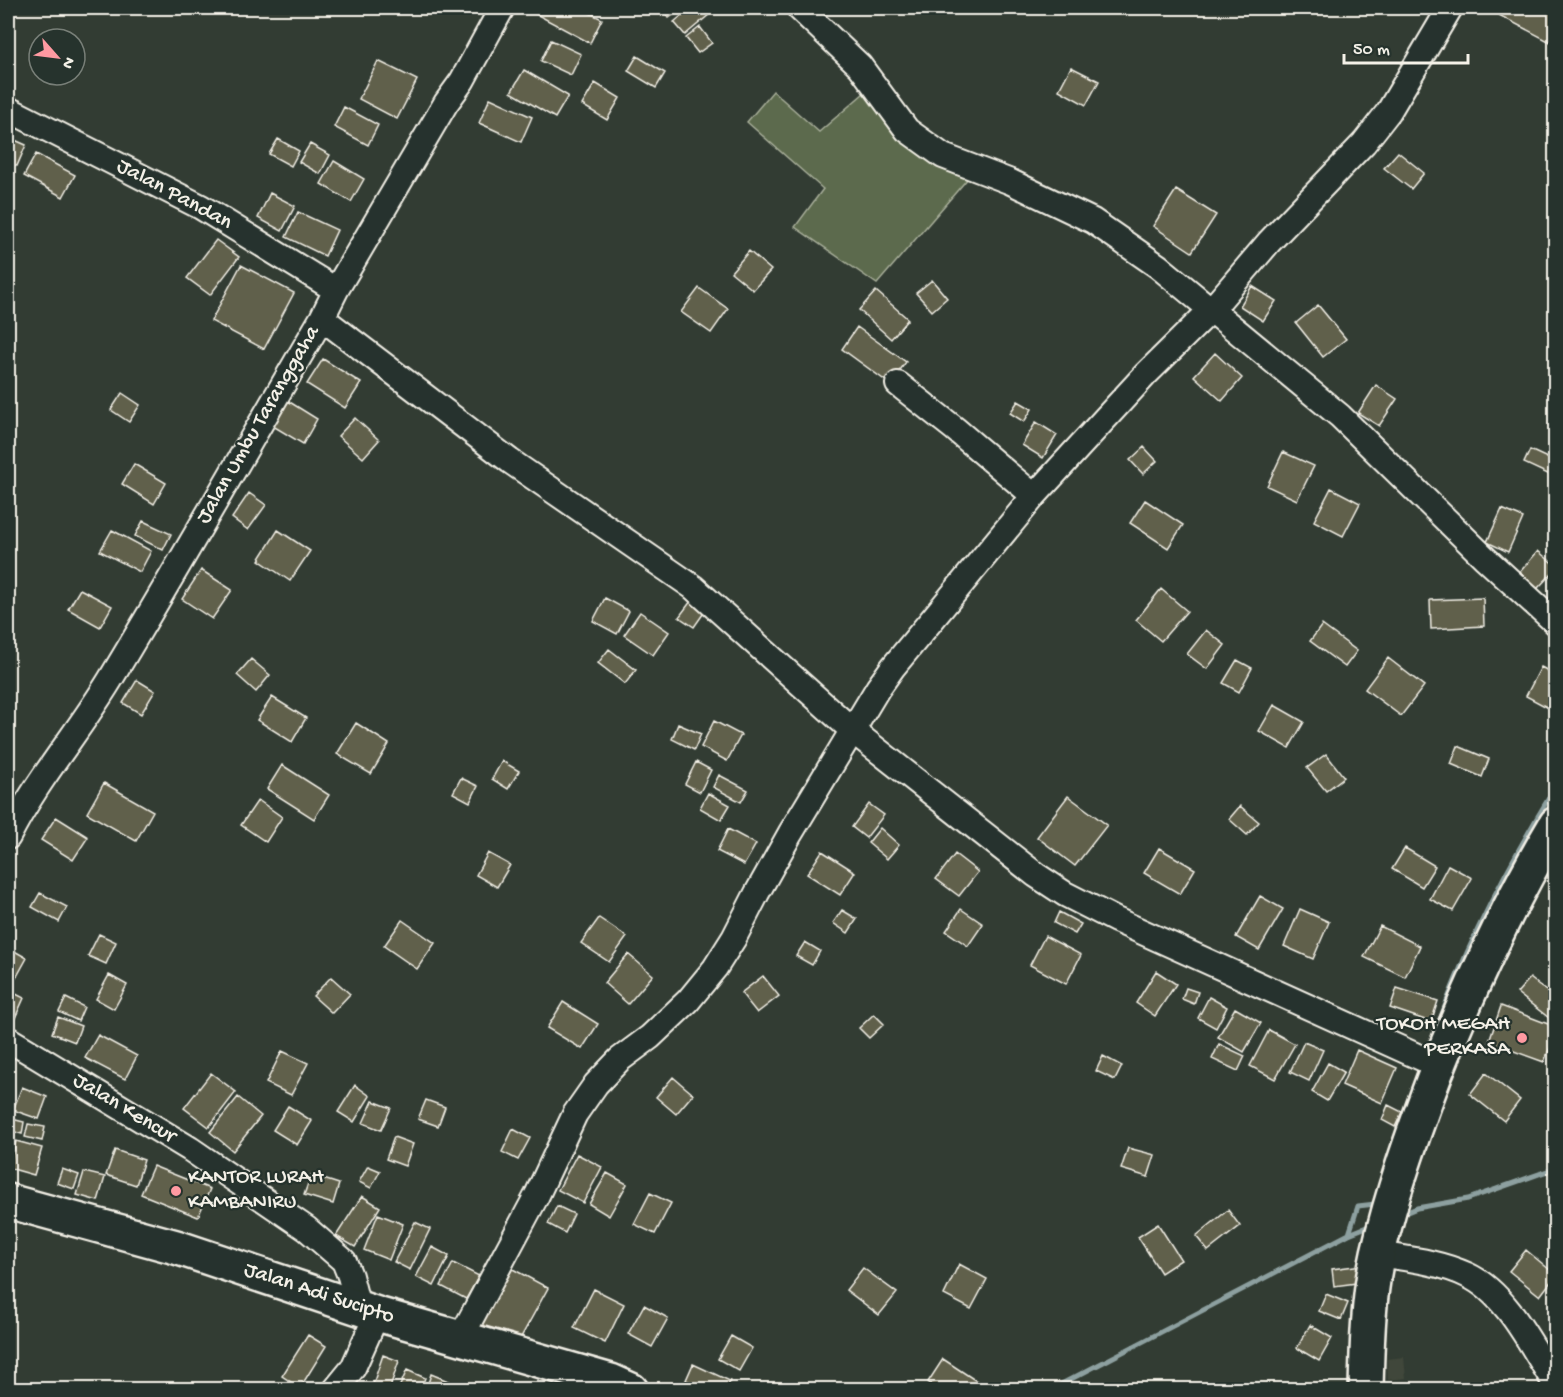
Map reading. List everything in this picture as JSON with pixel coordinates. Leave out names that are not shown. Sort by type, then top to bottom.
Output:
[{"type":"highway","points":[[1366,1389],[1370,1305],[1380,1247],[1392,1199],[1415,1126],[1430,1062],[1525,878],[1556,824]]},
{"type":"highway","name":"Jalan Adi Sucipto","points":[[8,1201],[176,1247],[460,1339],[611,1381],[631,1389]]},
{"type":"street","name":"Jalan Umbu Taranggaha","points":[[8,837],[39,783],[108,684],[322,318],[336,290],[446,103],[462,81],[502,8]]},
{"type":"street","points":[[799,8],[860,66],[907,130],[926,145],[943,156],[1011,182],[1093,221],[1158,266],[1212,309],[1340,416],[1485,558],[1556,623]]},
{"type":"street","points":[[460,1339],[537,1194],[575,1114],[596,1084],[611,1068],[650,1037],[688,1001],[715,968],[734,938],[790,834],[878,687],[1034,496],[1146,374],[1212,309],[1269,242],[1377,128],[1450,8]]},
{"type":"street","name":"Jalan Pandan","points":[[8,109],[201,207],[336,290]]},
{"type":"street","points":[[322,318],[510,461],[693,587],[853,731],[1036,875],[1065,894],[1116,920],[1430,1062]]},
{"type":"street","points":[[898,384],[1034,496]]},
{"type":"street","name":"Jalan Kencur","points":[[8,1040],[172,1137],[307,1229],[344,1261],[368,1310]]},
{"type":"street","points":[[1380,1247],[1435,1263],[1469,1276],[1499,1298],[1556,1385]]},
{"type":"street","points":[[334,1389],[353,1368],[368,1310]]},
{"type":"shaded area","points":[[1404,1357],[1406,1378],[1388,1380],[1387,1359]]},
{"type":"green space","points":[[871,87],[975,170],[877,284],[795,227],[823,189],[747,122],[773,91],[819,132]]},
{"type":"building","points":[[537,8],[580,8],[602,19],[590,43],[534,13]]},
{"type":"building","points":[[661,8],[683,8],[669,18]]},
{"type":"building","points":[[691,8],[704,8],[710,14],[685,35],[674,22]]},
{"type":"building","points":[[1501,8],[1556,8],[1556,45],[1497,14]]},
{"type":"building","points":[[700,27],[712,43],[698,53],[686,38]]},
{"type":"building","points":[[551,40],[581,54],[571,75],[541,61]]},
{"type":"building","points":[[637,56],[665,73],[656,88],[628,71]]},
{"type":"building","points":[[378,61],[417,80],[397,119],[359,99]]},
{"type":"building","points":[[1071,67],[1099,81],[1086,105],[1059,90]]},
{"type":"building","points":[[524,70],[568,96],[555,118],[511,92]]},
{"type":"building","points":[[595,83],[620,98],[607,120],[582,105]]},
{"type":"building","points":[[490,98],[532,117],[521,142],[479,123]]},
{"type":"building","points":[[344,107],[378,125],[368,145],[334,127]]},
{"type":"building","points":[[8,137],[26,145],[17,166],[8,162]]},
{"type":"building","points":[[278,139],[299,151],[291,166],[269,154]]},
{"type":"building","points":[[310,144],[330,155],[320,174],[299,162]]},
{"type":"building","points":[[1398,152],[1424,173],[1411,189],[1384,168]]},
{"type":"building","points":[[36,154],[75,175],[63,197],[24,176]]},
{"type":"building","points":[[334,161],[364,179],[351,202],[321,184]]},
{"type":"building","points":[[1176,190],[1216,215],[1192,252],[1153,226]]},
{"type":"building","points":[[270,193],[295,206],[282,231],[258,218]]},
{"type":"building","points":[[298,212],[337,230],[325,256],[286,237]]},
{"type":"building","points":[[216,240],[239,257],[210,295],[187,278]]},
{"type":"building","points":[[749,251],[771,270],[753,290],[731,272]]},
{"type":"building","points":[[241,265],[294,293],[264,349],[211,321]]},
{"type":"building","points":[[932,280],[947,298],[932,311],[916,293]]},
{"type":"building","points":[[1252,286],[1276,301],[1263,321],[1240,306]]},
{"type":"building","points":[[699,288],[728,309],[711,333],[681,312]]},
{"type":"building","points":[[876,291],[908,319],[891,339],[859,310]]},
{"type":"building","points":[[1318,305],[1346,339],[1323,357],[1296,323]]},
{"type":"building","points":[[857,327],[906,362],[890,384],[842,349]]},
{"type":"building","points":[[1215,353],[1242,378],[1222,401],[1194,376]]},
{"type":"building","points":[[323,359],[361,383],[345,408],[307,384]]},
{"type":"building","points":[[1376,385],[1397,399],[1379,426],[1358,413]]},
{"type":"building","points":[[122,393],[140,405],[129,422],[111,410]]},
{"type":"building","points":[[288,401],[317,419],[303,444],[273,426]]},
{"type":"building","points":[[1018,401],[1032,409],[1024,422],[1010,413]]},
{"type":"building","points":[[355,418],[379,440],[363,458],[338,436]]},
{"type":"building","points":[[1036,422],[1057,435],[1043,458],[1022,445]]},
{"type":"building","points":[[1144,447],[1157,461],[1143,474],[1130,460]]},
{"type":"building","points":[[1530,450],[1556,462],[1550,475],[1524,463]]},
{"type":"building","points":[[1283,452],[1314,466],[1297,500],[1267,486]]},
{"type":"building","points":[[134,464],[166,483],[154,504],[122,484]]},
{"type":"building","points":[[1331,488],[1360,503],[1343,536],[1314,521]]},
{"type":"building","points":[[249,493],[266,505],[248,530],[232,518]]},
{"type":"building","points":[[1145,500],[1183,525],[1168,548],[1130,523]]},
{"type":"building","points":[[1502,509],[1523,518],[1508,552],[1487,542]]},
{"type":"building","points":[[143,521],[171,534],[163,550],[135,536]]},
{"type":"building","points":[[112,530],[151,551],[140,572],[100,551]]},
{"type":"building","points":[[278,530],[310,551],[290,581],[259,560]]},
{"type":"building","points":[[1538,551],[1556,566],[1556,569],[1537,589],[1519,573]]},
{"type":"building","points":[[201,570],[232,590],[212,619],[182,599]]},
{"type":"building","points":[[80,589],[112,606],[100,627],[68,609]]},
{"type":"building","points":[[1161,589],[1187,611],[1161,641],[1136,620]]},
{"type":"building","points":[[694,597],[708,607],[694,627],[679,617]]},
{"type":"building","points":[[605,598],[629,611],[617,634],[593,621]]},
{"type":"building","points":[[1483,598],[1484,626],[1431,629],[1430,600]]},
{"type":"building","points":[[640,612],[669,632],[653,655],[624,635]]},
{"type":"building","points":[[1322,625],[1357,651],[1345,667],[1310,641]]},
{"type":"building","points":[[1206,630],[1225,645],[1207,669],[1187,654]]},
{"type":"building","points":[[609,649],[636,670],[625,684],[598,663]]},
{"type":"building","points":[[1388,658],[1424,686],[1401,716],[1365,689]]},
{"type":"building","points":[[251,659],[270,675],[256,692],[237,675]]},
{"type":"building","points":[[1237,660],[1252,668],[1239,692],[1223,683]]},
{"type":"building","points":[[1541,667],[1556,675],[1556,712],[1526,696]]},
{"type":"building","points":[[137,680],[155,691],[141,714],[123,703]]},
{"type":"building","points":[[272,697],[306,718],[292,742],[257,720]]},
{"type":"building","points":[[1274,705],[1304,722],[1289,748],[1259,731]]},
{"type":"building","points":[[714,721],[741,735],[727,761],[701,747]]},
{"type":"building","points":[[356,723],[389,744],[371,774],[337,754]]},
{"type":"building","points":[[678,724],[701,734],[694,750],[672,739]]},
{"type":"building","points":[[1458,746],[1489,759],[1482,777],[1451,764]]},
{"type":"building","points":[[1326,754],[1344,777],[1326,791],[1307,768]]},
{"type":"building","points":[[502,761],[519,771],[508,789],[492,779]]},
{"type":"building","points":[[696,762],[711,770],[700,792],[685,784]]},
{"type":"building","points":[[282,765],[329,795],[314,819],[267,789]]},
{"type":"building","points":[[719,775],[748,790],[741,802],[713,787]]},
{"type":"building","points":[[461,778],[478,786],[470,802],[453,793]]},
{"type":"building","points":[[104,783],[153,811],[136,841],[87,813]]},
{"type":"building","points":[[708,793],[730,805],[721,820],[700,808]]},
{"type":"building","points":[[1068,796],[1107,825],[1075,866],[1037,837]]},
{"type":"building","points":[[258,800],[282,817],[266,842],[241,825]]},
{"type":"building","points":[[869,804],[884,815],[866,838],[852,827]]},
{"type":"building","points":[[1240,806],[1259,822],[1247,835],[1229,819]]},
{"type":"building","points":[[56,817],[88,837],[73,860],[41,840]]},
{"type":"building","points":[[880,828],[899,845],[887,859],[868,843]]},
{"type":"building","points":[[728,829],[756,844],[744,865],[717,851]]},
{"type":"building","points":[[1159,848],[1195,869],[1180,894],[1144,873]]},
{"type":"building","points":[[1405,848],[1435,866],[1422,887],[1392,869]]},
{"type":"building","points":[[822,851],[855,872],[840,895],[807,874]]},
{"type":"building","points":[[488,853],[510,865],[497,887],[476,875]]},
{"type":"building","points":[[955,854],[978,872],[959,896],[936,879]]},
{"type":"building","points":[[1448,865],[1472,878],[1453,911],[1430,899]]},
{"type":"building","points":[[40,893],[67,907],[59,922],[32,907]]},
{"type":"building","points":[[1260,896],[1283,909],[1259,950],[1236,937]]},
{"type":"building","points":[[961,909],[983,924],[968,946],[946,931]]},
{"type":"building","points":[[1300,909],[1329,922],[1313,959],[1284,946]]},
{"type":"building","points":[[842,910],[857,919],[848,933],[833,923]]},
{"type":"building","points":[[1059,912],[1081,924],[1075,934],[1054,923]]},
{"type":"building","points":[[599,918],[627,937],[609,962],[581,943]]},
{"type":"building","points":[[402,920],[435,943],[417,969],[384,946]]},
{"type":"building","points":[[1380,926],[1420,946],[1405,977],[1364,957]]},
{"type":"building","points":[[99,934],[116,942],[106,964],[88,956]]},
{"type":"building","points":[[1045,936],[1081,955],[1066,984],[1030,965]]},
{"type":"building","points":[[805,942],[820,951],[812,965],[796,956]]},
{"type":"building","points":[[9,948],[27,958],[16,978],[8,973]]},
{"type":"building","points":[[628,954],[653,975],[628,1004],[604,983]]},
{"type":"building","points":[[1156,971],[1176,984],[1155,1016],[1136,1003]]},
{"type":"building","points":[[109,975],[127,985],[114,1009],[96,999]]},
{"type":"building","points":[[763,976],[779,996],[757,1013],[741,993]]},
{"type":"building","points":[[331,977],[350,994],[332,1013],[313,996]]},
{"type":"building","points":[[1530,978],[1556,998],[1556,1018],[1553,1021],[1517,993]]},
{"type":"building","points":[[1186,988],[1198,992],[1194,1004],[1182,999]]},
{"type":"building","points":[[1397,988],[1438,1001],[1431,1022],[1390,1008]]},
{"type":"building","points":[[8,990],[24,998],[15,1018],[8,1015]]},
{"type":"building","points":[[1209,997],[1227,1007],[1216,1028],[1198,1018]]},
{"type":"building","points":[[66,998],[84,1007],[78,1021],[59,1012]]},
{"type":"building","points":[[563,1002],[598,1024],[582,1049],[547,1028]]},
{"type":"building","name":"TOKOH MEGAH PERKASA","points":[[1501,1006],[1556,1027],[1556,1033],[1544,1062],[1489,1042]]},
{"type":"building","points":[[1235,1008],[1261,1023],[1244,1052],[1218,1037]]},
{"type":"building","points":[[874,1014],[884,1024],[869,1038],[859,1028]]},
{"type":"building","points":[[58,1017],[81,1026],[75,1042],[52,1033]]},
{"type":"building","points":[[1269,1030],[1295,1044],[1275,1079],[1250,1066]]},
{"type":"building","points":[[98,1035],[137,1056],[125,1079],[85,1058]]},
{"type":"building","points":[[1304,1042],[1323,1050],[1309,1081],[1290,1072]]},
{"type":"building","points":[[1219,1044],[1245,1056],[1238,1071],[1212,1059]]},
{"type":"building","points":[[1357,1050],[1397,1068],[1382,1103],[1342,1085]]},
{"type":"building","points":[[282,1051],[308,1063],[291,1095],[266,1083]]},
{"type":"building","points":[[1103,1056],[1122,1066],[1115,1080],[1096,1071]]},
{"type":"building","points":[[1328,1063],[1344,1072],[1327,1101],[1312,1092]]},
{"type":"building","points":[[211,1073],[236,1092],[209,1127],[184,1108]]},
{"type":"building","points":[[1486,1073],[1520,1100],[1504,1121],[1470,1094]]},
{"type":"building","points":[[673,1077],[693,1094],[676,1114],[656,1097]]},
{"type":"building","points":[[355,1085],[370,1096],[354,1122],[338,1112]]},
{"type":"building","points":[[22,1087],[47,1097],[39,1119],[13,1110]]},
{"type":"building","points":[[238,1097],[261,1116],[233,1151],[210,1132]]},
{"type":"building","points":[[426,1100],[445,1107],[438,1126],[418,1119]]},
{"type":"building","points":[[373,1101],[391,1108],[381,1130],[363,1123]]},
{"type":"building","points":[[1388,1105],[1402,1112],[1395,1127],[1382,1120]]},
{"type":"building","points":[[288,1106],[312,1121],[297,1145],[273,1130]]},
{"type":"building","points":[[8,1118],[24,1122],[22,1134],[8,1130]]},
{"type":"building","points":[[28,1124],[45,1127],[42,1141],[25,1137]]},
{"type":"building","points":[[513,1129],[530,1138],[518,1160],[502,1152]]},
{"type":"building","points":[[394,1137],[413,1144],[405,1166],[386,1159]]},
{"type":"building","points":[[16,1141],[42,1148],[34,1175],[9,1168]]},
{"type":"building","points":[[1128,1148],[1155,1155],[1148,1177],[1121,1169]]},
{"type":"building","points":[[115,1150],[144,1160],[136,1185],[106,1175]]},
{"type":"building","points":[[577,1154],[602,1167],[583,1203],[558,1190]]},
{"type":"building","name":"KANTOR LURAH KAMBANIRU","points":[[153,1166],[210,1189],[198,1217],[141,1194]]},
{"type":"building","points":[[368,1166],[380,1171],[371,1188],[359,1182]]},
{"type":"building","points":[[62,1169],[79,1175],[74,1189],[57,1183]]},
{"type":"building","points":[[84,1172],[105,1177],[98,1201],[77,1195]]},
{"type":"building","points":[[607,1173],[627,1184],[609,1216],[589,1204]]},
{"type":"building","points":[[311,1175],[339,1184],[333,1204],[304,1195]]},
{"type":"building","points":[[650,1193],[671,1203],[655,1234],[634,1224]]},
{"type":"building","points":[[362,1196],[380,1207],[355,1247],[336,1236]]},
{"type":"building","points":[[557,1206],[574,1214],[565,1233],[548,1224]]},
{"type":"building","points":[[1228,1210],[1240,1226],[1208,1251],[1196,1236]]},
{"type":"building","points":[[378,1214],[403,1224],[389,1260],[364,1250]]},
{"type":"building","points":[[415,1222],[430,1229],[410,1270],[394,1262]]},
{"type":"building","points":[[1158,1224],[1181,1260],[1161,1273],[1138,1237]]},
{"type":"building","points":[[432,1247],[449,1256],[434,1286],[416,1277]]},
{"type":"building","points":[[1526,1250],[1556,1275],[1540,1296],[1509,1271]]},
{"type":"building","points":[[453,1263],[479,1276],[466,1299],[441,1286]]},
{"type":"building","points":[[959,1264],[987,1279],[971,1309],[944,1295]]},
{"type":"building","points":[[1362,1265],[1364,1282],[1334,1286],[1332,1269]]},
{"type":"building","points":[[509,1267],[548,1288],[514,1350],[475,1329]]},
{"type":"building","points":[[863,1268],[897,1293],[879,1315],[846,1290]]},
{"type":"building","points":[[594,1289],[624,1304],[605,1343],[574,1328]]},
{"type":"building","points":[[1326,1294],[1348,1303],[1341,1320],[1319,1311]]},
{"type":"building","points":[[644,1305],[668,1318],[652,1347],[628,1334]]},
{"type":"building","points":[[1310,1325],[1332,1338],[1319,1361],[1297,1348]]},
{"type":"building","points":[[308,1335],[326,1346],[300,1388],[282,1376]]},
{"type":"building","points":[[731,1336],[752,1348],[739,1371],[718,1359]]},
{"type":"building","points":[[383,1355],[399,1361],[389,1390],[371,1390]]},
{"type":"building","points":[[943,1359],[978,1382],[973,1390],[939,1390],[928,1382]]},
{"type":"building","points":[[693,1364],[730,1381],[726,1390],[706,1390],[686,1380]]},
{"type":"building","points":[[407,1370],[425,1378],[420,1390],[398,1390]]},
{"type":"building","points":[[431,1374],[453,1383],[451,1390],[426,1390]]},
{"type":"waterway","points":[[1436,1031],[1474,936],[1556,786]]},
{"type":"waterway","points":[[1400,1215],[1417,1208],[1468,1199],[1556,1168]]},
{"type":"waterway","points":[[1349,1234],[1358,1206],[1375,1204],[1377,1198]]},
{"type":"waterway","points":[[1050,1390],[1349,1234],[1374,1224]]},
{"type":"place","name":"TOKOH MEGAH PERKASA","points":[[1522,1038]]},
{"type":"place","name":"KANTOR LURAH KAMBANIRU","points":[[176,1191]]}]
